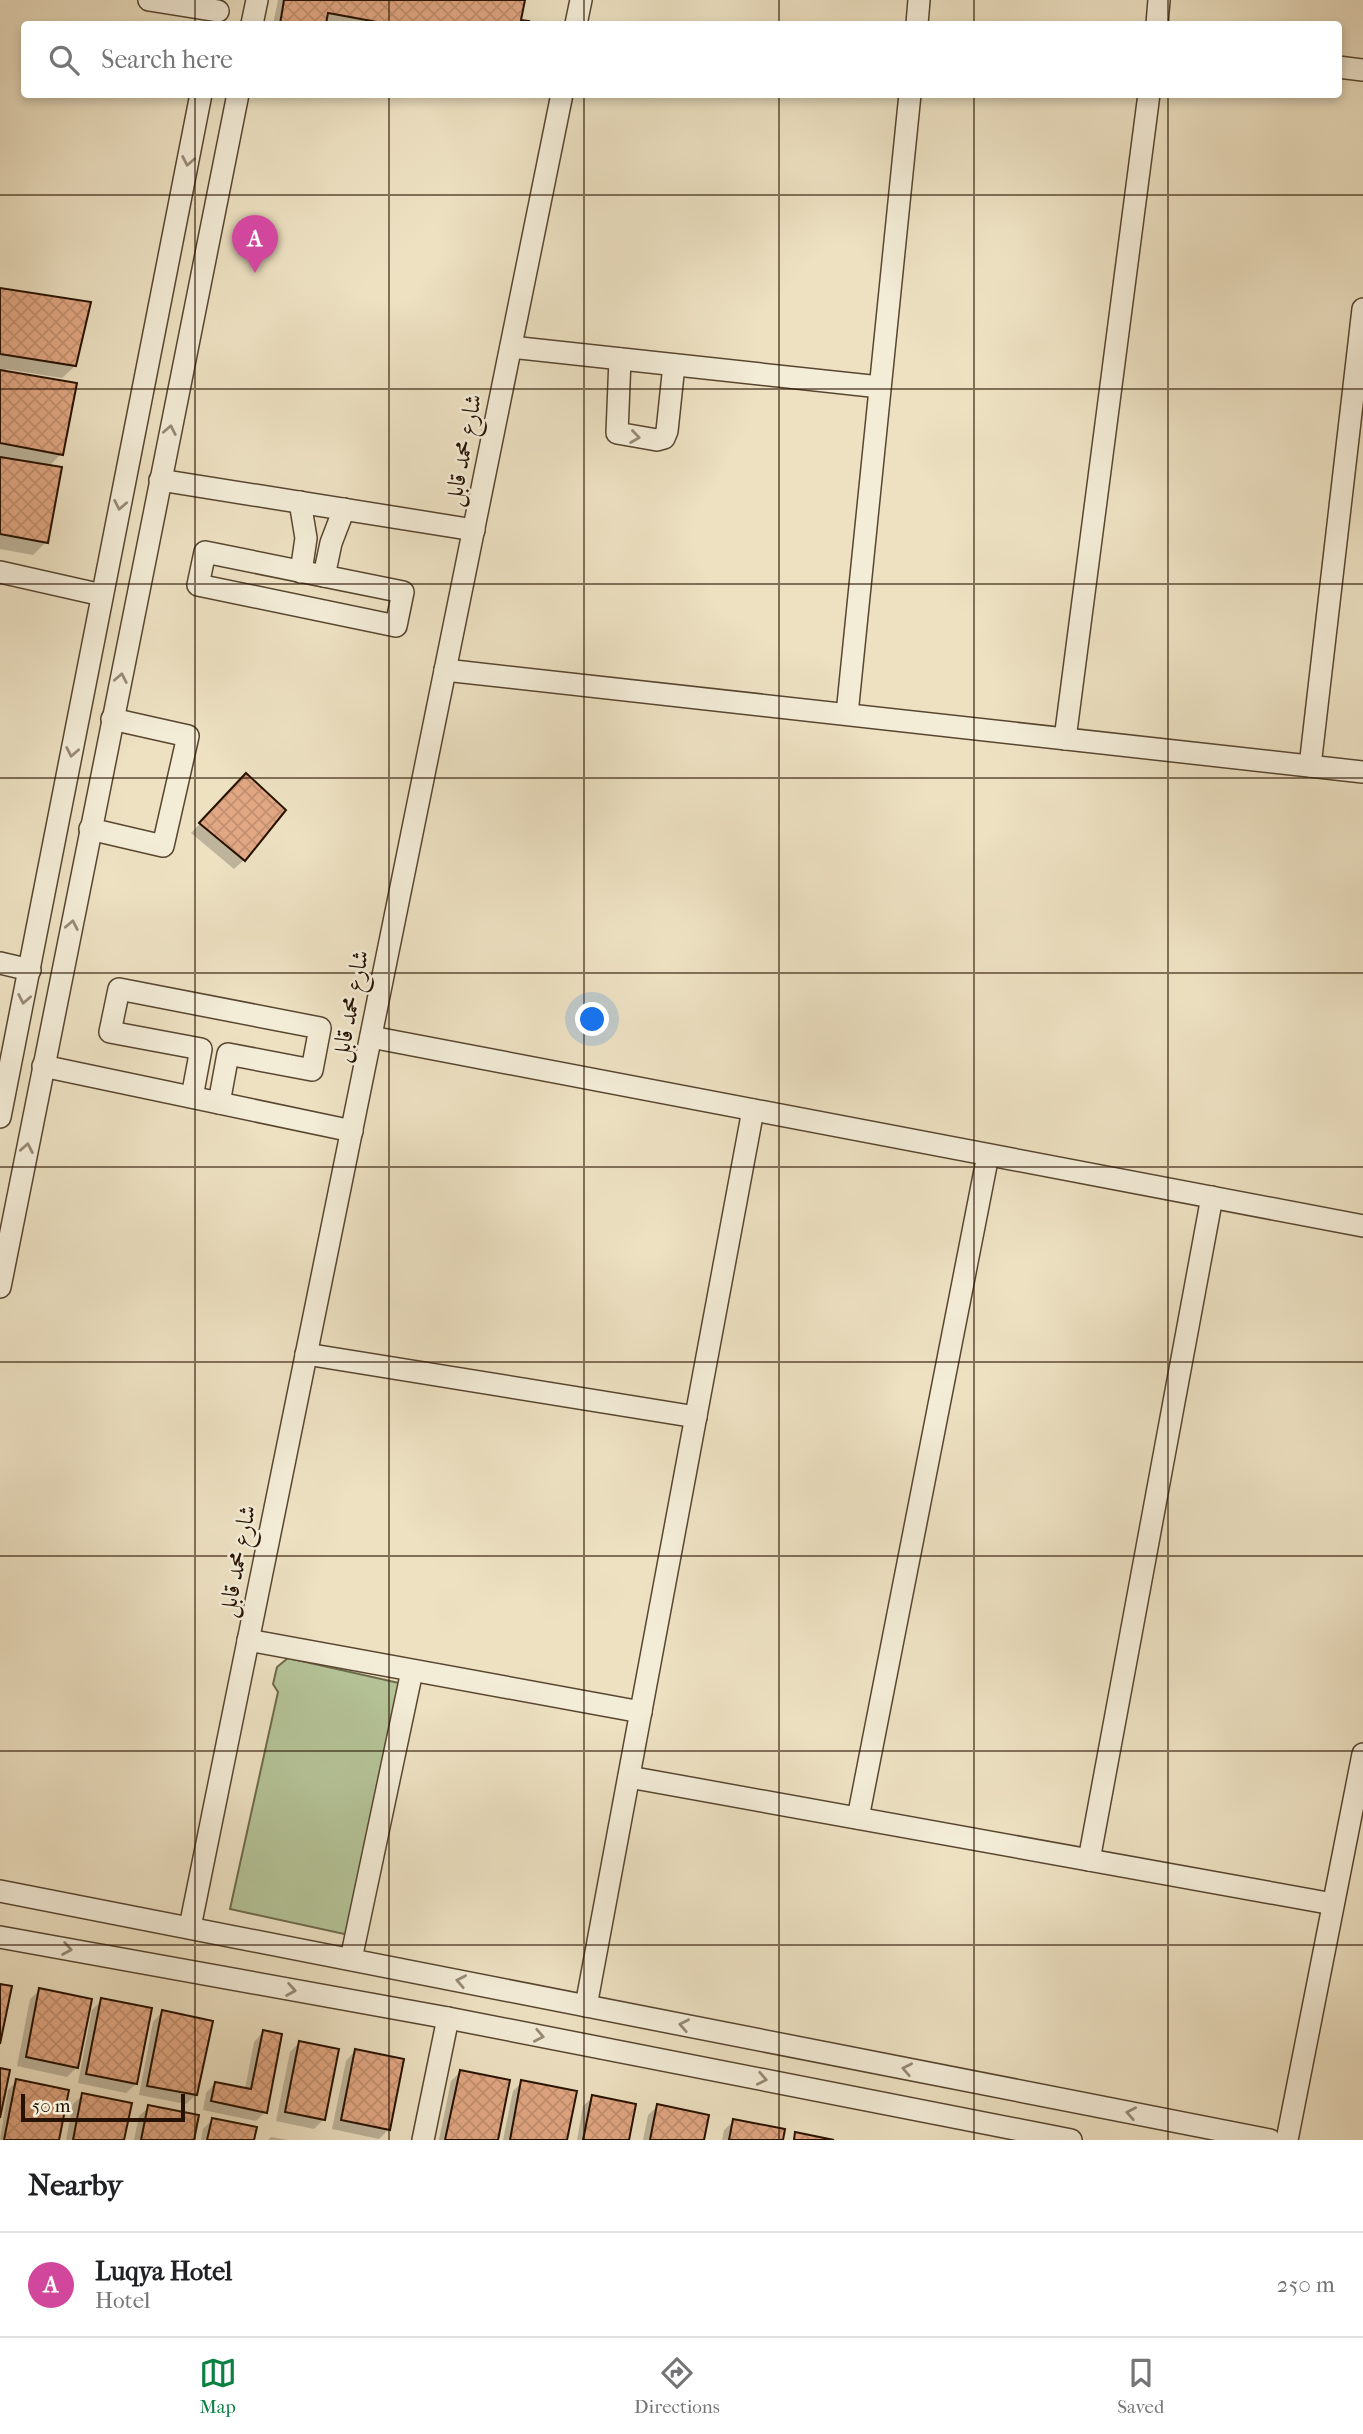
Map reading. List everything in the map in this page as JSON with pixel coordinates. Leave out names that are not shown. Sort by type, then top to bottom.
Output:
[{"type":"street","points":[[149,0],[218,12]]},
{"type":"street","points":[[253,21],[257,0]]},
{"type":"street","points":[[577,21],[581,0]]},
{"type":"street","points":[[917,21],[919,0]]},
{"type":"street","points":[[1157,21],[1159,0]]},
{"type":"street","points":[[1342,67],[1363,70]]},
{"type":"street","points":[[0,1117],[200,98]]},
{"type":"street","points":[[0,1287],[237,98]]},
{"type":"street","name":"شارع محمد قابل","points":[[190,1927],[561,98]]},
{"type":"street","points":[[847,715],[910,98]]},
{"type":"street","points":[[1065,739],[1148,98]]},
{"type":"street","points":[[173,241],[206,247]]},
{"type":"street","points":[[1310,766],[1363,309]]},
{"type":"street","points":[[511,347],[880,387]]},
{"type":"street","points":[[620,359],[617,433],[656,440],[664,438],[667,431],[674,365]]},
{"type":"street","points":[[160,480],[474,530]]},
{"type":"street","points":[[300,502],[306,538],[301,572]]},
{"type":"street","points":[[324,576],[331,543],[344,509]]},
{"type":"street","points":[[205,552],[324,576],[403,592],[396,626],[198,585],[205,552]]},
{"type":"street","points":[[0,572],[102,595]]},
{"type":"street","points":[[445,670],[1363,772]]},
{"type":"street","points":[[90,830],[163,846],[188,736],[112,719]]},
{"type":"street","points":[[0,963],[30,970]]},
{"type":"street","points":[[118,989],[320,1028],[312,1070],[228,1054],[110,1032],[118,989]]},
{"type":"street","points":[[370,1037],[1363,1226]]},
{"type":"street","points":[[192,1097],[201,1049]]},
{"type":"street","points":[[219,1103],[228,1054]]},
{"type":"street","points":[[43,1066],[352,1131]]},
{"type":"street","points":[[586,2006],[753,1110]]},
{"type":"street","points":[[858,1818],[988,1155]]},
{"type":"street","points":[[1089,1860],[1212,1197]]},
{"type":"street","points":[[306,1354],[696,1417]]},
{"type":"street","points":[[248,1640],[641,1712]]},
{"type":"street","points":[[351,1959],[412,1671]]},
{"type":"street","points":[[1287,2140],[1363,1755]]},
{"type":"street","points":[[629,1777],[1333,1905]]},
{"type":"street","points":[[0,1891],[1270,2140]]},
{"type":"street","points":[[0,1937],[448,2018],[1071,2140]]},
{"type":"street","points":[[423,2140],[448,2018]]},
{"type":"green space","points":[[288,1658],[399,1683],[354,1929],[344,1934],[230,1909],[278,1692],[273,1684],[277,1667]]},
{"type":"building","points":[[284,0],[525,0],[521,20],[529,21],[372,21],[328,13],[327,21],[280,21]]},
{"type":"building","points":[[0,288],[91,302],[76,366],[0,354]]},
{"type":"building","points":[[0,370],[77,383],[63,455],[0,443]]},
{"type":"building","points":[[0,457],[62,467],[48,543],[0,534]]},
{"type":"building","points":[[246,773],[286,810],[245,861],[199,823]]},
{"type":"building","points":[[0,1984],[12,1986],[0,2044]]},
{"type":"building","points":[[39,1988],[92,1999],[78,2068],[26,2057]]},
{"type":"building","points":[[101,1998],[152,2008],[137,2084],[86,2074]]},
{"type":"building","points":[[162,2010],[213,2021],[197,2095],[147,2086]]},
{"type":"building","points":[[263,2030],[282,2034],[267,2113],[211,2101],[215,2082],[251,2089]]},
{"type":"building","points":[[299,2041],[339,2049],[325,2120],[285,2112]]},
{"type":"building","points":[[355,2049],[404,2059],[390,2130],[341,2120]]},
{"type":"building","points":[[0,2068],[10,2070],[0,2118]]},
{"type":"building","points":[[460,2070],[510,2080],[498,2140],[445,2140]]},
{"type":"building","points":[[16,2079],[69,2090],[59,2140],[4,2140]]},
{"type":"building","points":[[521,2080],[577,2091],[567,2140],[510,2140]]},
{"type":"building","points":[[82,2093],[132,2103],[124,2140],[73,2140]]},
{"type":"building","points":[[592,2095],[636,2104],[629,2140],[583,2140]]},
{"type":"building","points":[[657,2104],[709,2115],[704,2140],[650,2140]]},
{"type":"building","points":[[148,2105],[199,2115],[194,2140],[141,2140]]},
{"type":"building","points":[[212,2118],[257,2127],[254,2140],[207,2140]]},
{"type":"building","points":[[733,2119],[785,2129],[783,2140],[729,2140]]},
{"type":"building","points":[[795,2132],[834,2140],[794,2140]]},
{"type":"place","name":"Luqya Hotel","points":[[255,273]]}]
